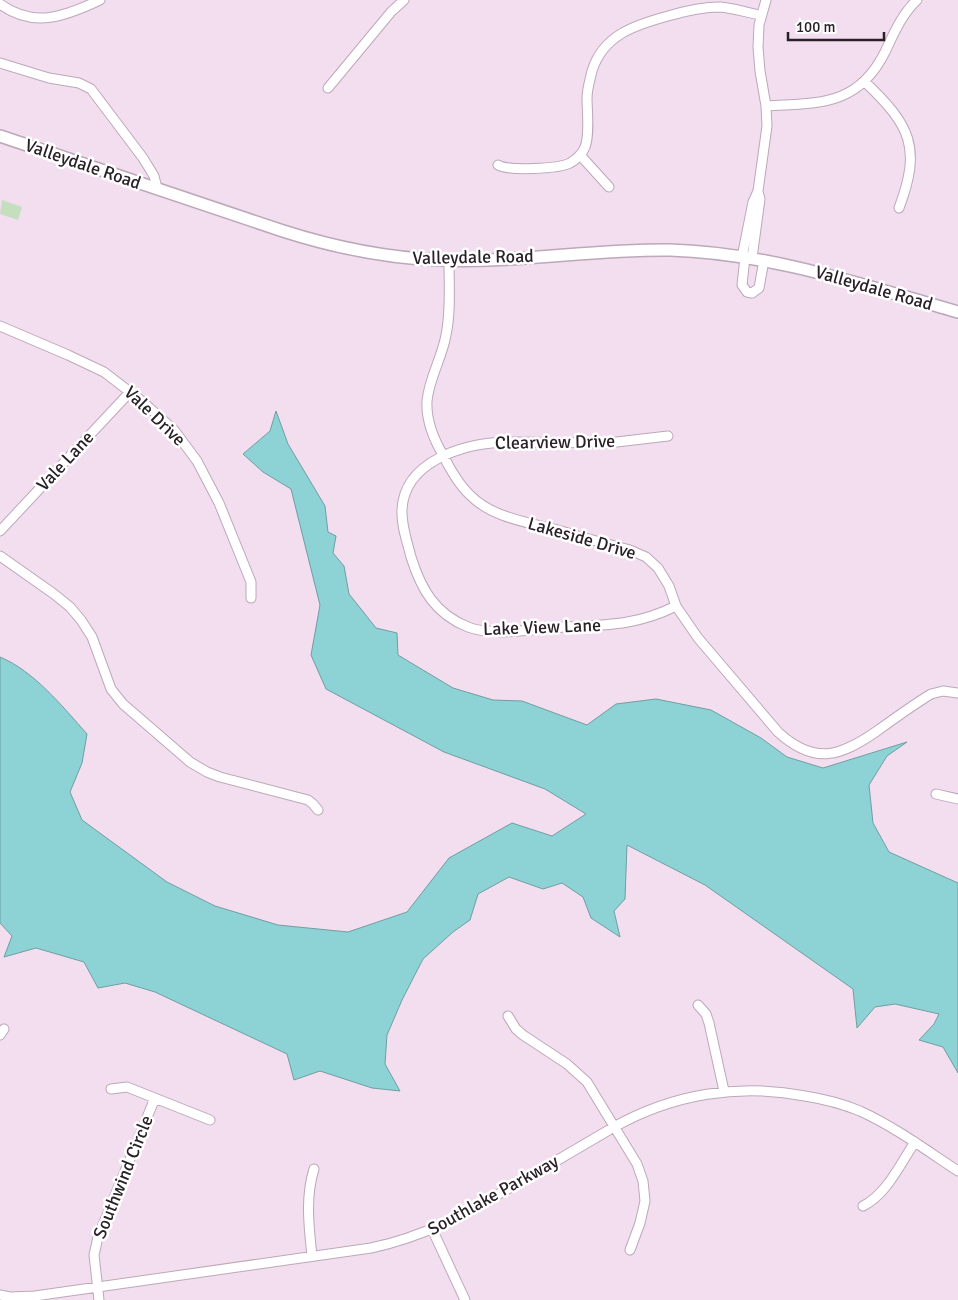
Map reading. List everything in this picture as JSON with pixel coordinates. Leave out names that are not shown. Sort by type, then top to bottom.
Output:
[{"type":"main road","name":"Valleydale Road","points":[[0,136],[259,223],[329,244],[403,257],[449,260],[525,258],[631,250],[671,250],[746,257],[812,271],[958,312]]},
{"type":"street","points":[[0,4],[24,16],[43,18],[67,15],[100,0]]},
{"type":"street","points":[[328,88],[391,12],[404,0]]},
{"type":"street","points":[[764,260],[759,288],[752,293],[747,292],[742,285],[753,202],[758,191],[767,126],[759,61],[759,32],[766,0]]},
{"type":"street","points":[[766,106],[830,100],[844,95],[865,82],[879,64],[898,25],[917,0]]},
{"type":"street","points":[[498,164],[506,168],[554,166],[568,164],[580,155],[586,145],[587,92],[593,69],[600,54],[619,34],[640,23],[700,8],[727,8],[761,16]]},
{"type":"street","points":[[0,63],[49,78],[79,84],[91,89],[143,158],[154,176],[157,188]]},
{"type":"street","points":[[865,82],[894,111],[909,141],[910,170],[899,208]]},
{"type":"street","points":[[580,155],[609,187]]},
{"type":"street","name":"Lakeside Drive","points":[[449,260],[447,334],[427,400],[430,428],[444,457],[465,490],[475,499],[490,509],[535,525],[630,550],[646,558],[658,568],[676,606],[698,638],[774,727],[791,743],[807,751],[824,754],[847,750],[931,694],[943,691],[958,693]]},
{"type":"street","name":"Vale Drive","points":[[0,326],[104,372],[156,412],[174,430],[197,461],[219,503],[251,582],[250,598]]},
{"type":"street","name":"Vale Lane","points":[[0,531],[130,392]]},
{"type":"street","name":"Clearview Drive","points":[[444,457],[469,447],[488,443],[608,442],[668,436]]},
{"type":"street","name":"Lake View Lane","points":[[444,457],[428,465],[412,480],[404,496],[402,519],[422,587],[446,615],[468,627],[482,630],[533,630],[626,623],[676,606]]},
{"type":"street","points":[[0,556],[70,608],[92,637],[107,679],[117,698],[190,762],[207,772],[225,778],[308,800],[318,810]]},
{"type":"street","points":[[936,794],[958,799]]},
{"type":"street","points":[[698,1005],[706,1014],[724,1091]]},
{"type":"street","points":[[508,1016],[516,1030],[522,1035],[567,1064],[582,1077],[593,1091],[641,1173],[645,1201],[640,1223],[630,1250]]},
{"type":"street","name":"Southwind Circle","points":[[111,1089],[128,1088],[210,1120]]},
{"type":"street","name":"Southlake Parkway","points":[[0,1295],[34,1296],[387,1244],[432,1229],[464,1214],[638,1115],[677,1100],[724,1091],[773,1090],[817,1098],[860,1111],[915,1142],[958,1171]]},
{"type":"street","name":"Southwind Circle","points":[[99,1300],[94,1255],[98,1237],[155,1098]]},
{"type":"street","points":[[863,1206],[871,1202],[881,1192],[915,1142]]},
{"type":"street","points":[[312,1256],[308,1214],[310,1181],[314,1169]]},
{"type":"street","points":[[432,1229],[465,1300]]},
{"type":"shaded area","points":[[2,200],[22,207],[18,220],[0,214]]},
{"type":"shaded area","points":[[276,411],[288,444],[325,506],[328,532],[336,536],[333,553],[344,566],[349,594],[376,628],[397,633],[398,655],[453,688],[493,700],[522,701],[587,725],[616,704],[656,699],[711,710],[761,738],[787,757],[823,768],[907,742],[887,756],[869,785],[873,823],[889,852],[958,883],[958,1073],[943,1047],[919,1040],[934,1024],[939,1014],[895,1004],[875,1007],[857,1028],[853,989],[705,885],[627,845],[625,899],[614,911],[620,937],[591,918],[583,897],[562,883],[543,889],[509,877],[478,894],[470,920],[453,932],[423,959],[387,1035],[385,1064],[400,1091],[372,1088],[320,1071],[294,1080],[287,1054],[155,992],[125,983],[98,988],[84,962],[36,948],[4,957],[12,936],[0,923],[0,657],[13,663],[36,680],[58,701],[87,734],[82,763],[70,792],[82,820],[167,882],[215,906],[278,925],[348,932],[407,912],[449,858],[512,823],[552,836],[586,814],[545,789],[444,752],[326,689],[311,655],[320,605],[291,489],[263,472],[243,454],[270,431]]}]
